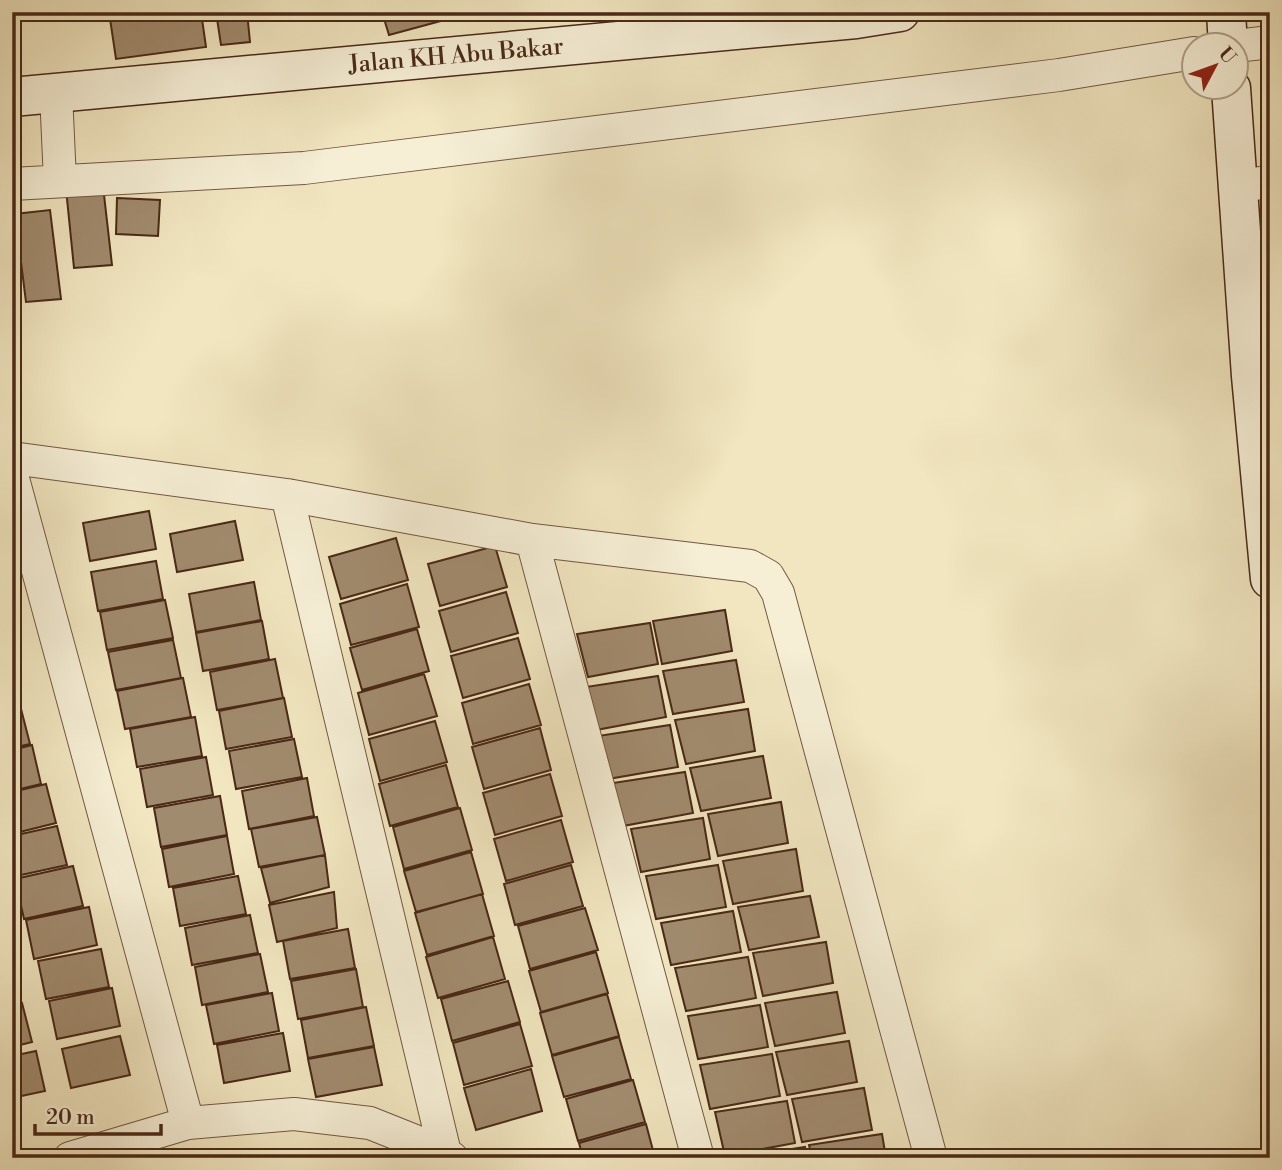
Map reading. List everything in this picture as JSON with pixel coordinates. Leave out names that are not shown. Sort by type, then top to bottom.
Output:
[{"type":"street","name":"Jalan KH Abu Bakar","points":[[12,97],[842,21],[900,12]]},
{"type":"street","points":[[1226,12],[1227,32]]},
{"type":"street","points":[[1250,44],[1270,42]]},
{"type":"street","points":[[12,184],[304,168],[1059,75],[1180,55]]},
{"type":"street","points":[[56,93],[60,181]]},
{"type":"street","points":[[1234,102],[1253,184],[1251,376],[1270,579]]},
{"type":"street","points":[[12,458],[287,495],[532,540],[750,566],[768,576],[778,593],[931,1158]]},
{"type":"street","points":[[12,475],[188,1123]]},
{"type":"street","points":[[287,495],[448,1155]]},
{"type":"street","points":[[532,540],[698,1158]]},
{"type":"street","points":[[70,1158],[188,1123],[294,1114],[370,1123],[448,1155]]},
{"type":"building","points":[[109,12],[201,12],[206,47],[116,59]]},
{"type":"building","points":[[216,12],[247,12],[250,42],[221,45]]},
{"type":"building","points":[[382,12],[474,12],[389,35]]},
{"type":"building","points":[[103,186],[112,265],[74,268],[66,189]]},
{"type":"building","points":[[117,198],[160,200],[158,236],[116,234]]},
{"type":"building","points":[[50,210],[61,299],[26,302],[15,214]]},
{"type":"building","points":[[149,511],[156,549],[90,561],[83,523]]},
{"type":"building","points":[[235,521],[243,560],[177,572],[170,534]]},
{"type":"building","points":[[396,538],[408,580],[341,599],[329,557]]},
{"type":"building","points":[[495,546],[507,587],[440,606],[428,564]]},
{"type":"building","points":[[156,561],[163,599],[98,611],[91,572]]},
{"type":"building","points":[[254,582],[261,620],[196,632],[189,594]]},
{"type":"building","points":[[407,584],[419,627],[351,645],[340,604]]},
{"type":"building","points":[[506,592],[518,633],[451,652],[439,611]]},
{"type":"building","points":[[165,600],[173,638],[107,650],[100,612]]},
{"type":"building","points":[[725,610],[732,651],[662,664],[653,621]]},
{"type":"building","points":[[262,621],[269,659],[203,671],[196,633]]},
{"type":"building","points":[[650,623],[658,664],[588,677],[577,634]]},
{"type":"building","points":[[417,629],[429,671],[362,690],[350,648]]},
{"type":"building","points":[[518,638],[530,679],[463,698],[451,656]]},
{"type":"building","points":[[173,640],[181,678],[116,690],[108,652]]},
{"type":"building","points":[[275,659],[283,698],[217,710],[210,672]]},
{"type":"building","points":[[736,660],[744,702],[673,714],[663,671]]},
{"type":"building","points":[[424,674],[437,716],[369,735],[358,693]]},
{"type":"building","points":[[658,676],[666,717],[596,730],[586,687]]},
{"type":"building","points":[[12,678],[19,704],[12,705]]},
{"type":"building","points":[[183,678],[191,717],[125,729],[117,691]]},
{"type":"building","points":[[529,684],[541,725],[473,744],[462,703]]},
{"type":"building","points":[[284,698],[292,737],[226,749],[219,711]]},
{"type":"building","points":[[20,705],[30,744],[12,748],[12,707]]},
{"type":"building","points":[[748,709],[755,751],[686,764],[675,720]]},
{"type":"building","points":[[195,717],[202,756],[137,767],[130,729]]},
{"type":"building","points":[[435,721],[447,762],[380,781],[369,739]]},
{"type":"building","points":[[670,725],[678,767],[608,779],[598,736]]},
{"type":"building","points":[[540,728],[551,770],[484,789],[472,747]]},
{"type":"building","points":[[294,739],[302,777],[236,789],[229,751]]},
{"type":"building","points":[[32,745],[41,784],[12,791],[12,750]]},
{"type":"building","points":[[763,756],[771,798],[701,811],[690,768]]},
{"type":"building","points":[[206,757],[213,795],[147,807],[140,769]]},
{"type":"building","points":[[446,765],[458,807],[390,826],[379,784]]},
{"type":"building","points":[[685,772],[693,813],[623,826],[613,783]]},
{"type":"building","points":[[550,774],[562,816],[495,835],[483,793]]},
{"type":"building","points":[[307,778],[314,816],[249,829],[242,791]]},
{"type":"building","points":[[46,784],[56,823],[12,834],[12,792]]},
{"type":"building","points":[[220,796],[227,835],[161,847],[154,808]]},
{"type":"building","points":[[781,802],[788,843],[718,856],[708,814]]},
{"type":"building","points":[[460,808],[472,850],[404,869],[393,827]]},
{"type":"building","points":[[317,817],[325,855],[259,867],[251,829]]},
{"type":"building","points":[[703,818],[710,859],[641,872],[631,829]]},
{"type":"building","points":[[561,820],[573,862],[506,881],[494,839]]},
{"type":"building","points":[[57,826],[67,865],[12,877],[12,836]]},
{"type":"building","points":[[227,836],[234,874],[169,887],[162,849]]},
{"type":"building","points":[[796,849],[803,891],[733,904],[723,861]]},
{"type":"building","points":[[471,852],[483,894],[416,912],[404,871]]},
{"type":"building","points":[[325,855],[329,887],[270,903],[261,868]]},
{"type":"building","points":[[571,865],[583,906],[515,925],[504,884]]},
{"type":"building","points":[[718,865],[726,907],[656,919],[646,876]]},
{"type":"building","points":[[73,866],[83,906],[24,919],[15,879]]},
{"type":"building","points":[[238,876],[246,914],[180,926],[173,888]]},
{"type":"building","points":[[334,892],[337,928],[277,942],[269,905]]},
{"type":"building","points":[[482,894],[494,936],[427,955],[415,913]]},
{"type":"building","points":[[810,896],[819,937],[749,950],[738,907]]},
{"type":"building","points":[[89,907],[97,945],[34,959],[26,920]]},
{"type":"building","points":[[585,908],[598,950],[530,969],[518,926]]},
{"type":"building","points":[[733,911],[741,952],[671,965],[661,923]]},
{"type":"building","points":[[250,915],[258,953],[192,965],[185,928]]},
{"type":"building","points":[[348,929],[355,968],[290,979],[283,941]]},
{"type":"building","points":[[493,937],[505,979],[438,998],[426,957]]},
{"type":"building","points":[[826,942],[833,983],[763,996],[753,953]]},
{"type":"building","points":[[101,949],[109,987],[46,999],[38,961]]},
{"type":"building","points":[[596,952],[608,993],[541,1012],[529,971]]},
{"type":"building","points":[[260,954],[268,992],[202,1005],[195,967]]},
{"type":"building","points":[[748,957],[756,998],[686,1011],[675,968]]},
{"type":"building","points":[[12,967],[21,1002],[12,1004]]},
{"type":"building","points":[[356,969],[363,1007],[298,1019],[291,981]]},
{"type":"building","points":[[508,981],[520,1022],[452,1041],[441,999]]},
{"type":"building","points":[[112,988],[120,1026],[57,1039],[49,1001]]},
{"type":"building","points":[[837,992],[845,1033],[775,1046],[765,1003]]},
{"type":"building","points":[[272,993],[279,1031],[214,1044],[206,1005]]},
{"type":"building","points":[[607,994],[619,1036],[552,1055],[540,1013]]},
{"type":"building","points":[[22,1003],[32,1042],[12,1047],[12,1005]]},
{"type":"building","points":[[760,1005],[768,1047],[698,1059],[688,1016]]},
{"type":"building","points":[[366,1007],[374,1046],[308,1058],[301,1020]]},
{"type":"building","points":[[520,1024],[532,1066],[464,1085],[453,1043]]},
{"type":"building","points":[[283,1033],[290,1071],[224,1083],[217,1045]]},
{"type":"building","points":[[120,1036],[130,1075],[71,1088],[62,1049]]},
{"type":"building","points":[[619,1037],[631,1079],[564,1097],[552,1056]]},
{"type":"building","points":[[849,1041],[857,1082],[787,1095],[776,1052]]},
{"type":"building","points":[[374,1047],[382,1085],[316,1097],[308,1059]]},
{"type":"building","points":[[36,1051],[45,1091],[12,1098],[12,1056]]},
{"type":"building","points":[[772,1054],[780,1096],[710,1109],[700,1065]]},
{"type":"building","points":[[531,1069],[542,1111],[476,1130],[464,1088]]},
{"type":"building","points":[[633,1080],[645,1122],[578,1141],[566,1099]]},
{"type":"building","points":[[864,1088],[872,1130],[802,1142],[792,1099]]},
{"type":"building","points":[[787,1101],[795,1143],[725,1156],[715,1112]]},
{"type":"building","points":[[646,1124],[655,1158],[583,1158],[579,1143]]},
{"type":"building","points":[[882,1134],[886,1158],[812,1158],[809,1145]]},
{"type":"building","points":[[805,1147],[807,1158],[734,1158]]}]
